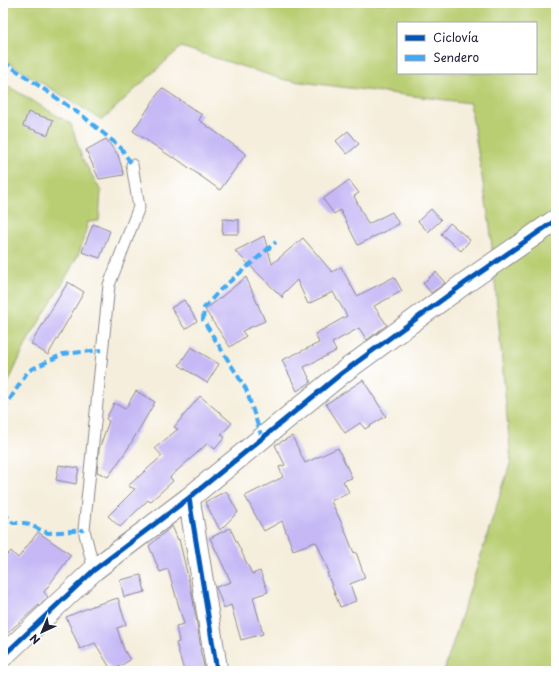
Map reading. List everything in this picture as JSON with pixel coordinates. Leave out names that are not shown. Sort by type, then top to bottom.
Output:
[{"type":"street","points":[[3,656],[94,570],[189,498],[342,373],[465,283],[556,220]]},
{"type":"street","points":[[189,498],[217,671]]},
{"type":"lane","points":[[94,570],[84,530],[109,284],[139,206],[132,165]]},
{"type":"green space","points":[[3,3],[556,3],[556,671],[444,671],[511,461],[490,226],[470,103],[285,80],[181,47],[102,120],[3,59]]},
{"type":"green space","points":[[3,83],[71,124],[82,158],[101,191],[99,221],[88,222],[80,251],[64,281],[27,342],[3,394]]},
{"type":"building","points":[[162,88],[202,115],[199,120],[246,154],[220,190],[174,157],[173,158],[133,131]]},
{"type":"building","points":[[28,112],[53,120],[48,135],[23,126]]},
{"type":"building","points":[[348,131],[359,144],[347,154],[336,141]]},
{"type":"building","points":[[106,139],[118,155],[124,175],[99,179],[86,150]]},
{"type":"building","points":[[349,180],[359,193],[354,196],[368,224],[392,212],[399,224],[358,245],[340,210],[334,214],[323,199]]},
{"type":"building","points":[[431,209],[441,220],[428,232],[418,221]]},
{"type":"building","points":[[223,219],[239,220],[239,234],[222,234]]},
{"type":"building","points":[[450,223],[470,240],[461,251],[441,234]]},
{"type":"building","points":[[93,224],[110,231],[100,258],[82,252]]},
{"type":"building","points":[[264,236],[272,264],[303,238],[332,272],[341,267],[357,296],[394,277],[402,291],[374,306],[387,325],[367,340],[359,328],[332,343],[336,351],[304,367],[311,382],[297,391],[282,360],[319,343],[315,334],[347,316],[333,292],[308,304],[297,280],[282,295],[283,298],[235,251]]},
{"type":"building","points":[[436,272],[445,283],[431,293],[423,283]]},
{"type":"building","points":[[246,277],[265,321],[242,331],[246,336],[230,347],[205,310]]},
{"type":"building","points":[[68,282],[84,292],[48,355],[31,344]]},
{"type":"building","points":[[184,300],[197,321],[185,329],[171,308]]},
{"type":"building","points":[[191,347],[219,364],[207,383],[179,365]]},
{"type":"building","points":[[363,380],[386,416],[365,429],[360,423],[345,433],[326,404]]},
{"type":"building","points":[[136,391],[155,402],[127,450],[108,477],[97,472],[99,449],[109,421],[106,419],[114,403],[125,409]]},
{"type":"building","points":[[200,396],[232,423],[221,435],[225,437],[215,449],[208,443],[170,477],[173,481],[150,502],[148,500],[120,527],[108,516],[135,489],[128,486],[162,456],[155,448],[178,429],[174,427]]},
{"type":"building","points":[[292,436],[305,463],[338,448],[352,478],[343,481],[349,492],[331,501],[354,553],[356,552],[365,578],[350,584],[356,601],[340,607],[327,573],[329,572],[317,543],[315,542],[293,550],[282,521],[264,531],[245,496],[283,477],[279,467],[285,465],[275,445]]},
{"type":"building","points":[[59,465],[79,468],[76,484],[56,480]]},
{"type":"building","points":[[226,491],[238,512],[220,530],[205,502]]},
{"type":"building","points":[[172,526],[178,540],[179,539],[192,594],[200,649],[205,671],[184,671],[176,643],[179,642],[176,626],[184,624],[168,569],[160,572],[149,546]]},
{"type":"building","points":[[230,528],[252,574],[260,571],[268,592],[253,597],[263,634],[241,640],[231,605],[224,608],[216,587],[231,582],[210,538]]},
{"type":"building","points":[[38,532],[71,555],[44,592],[48,597],[3,637],[3,559],[11,551],[18,558]]},
{"type":"building","points":[[141,575],[145,592],[124,597],[120,580]]},
{"type":"building","points":[[118,598],[126,625],[117,628],[124,650],[130,660],[112,671],[95,643],[80,649],[66,617],[95,605]]},
{"type":"marked path","points":[[3,62],[84,117],[121,148],[132,165]]},
{"type":"marked path","points":[[262,438],[246,389],[203,320],[204,308],[220,290],[276,242]]},
{"type":"marked path","points":[[3,410],[28,371],[63,354],[102,350]]},
{"type":"marked path","points":[[3,512],[13,523],[25,523],[48,533],[84,530]]},
{"type":"cycle path","points":[[3,656],[94,570],[189,498],[342,373],[465,283],[556,220]]},
{"type":"cycle path","points":[[189,498],[217,671]]}]
